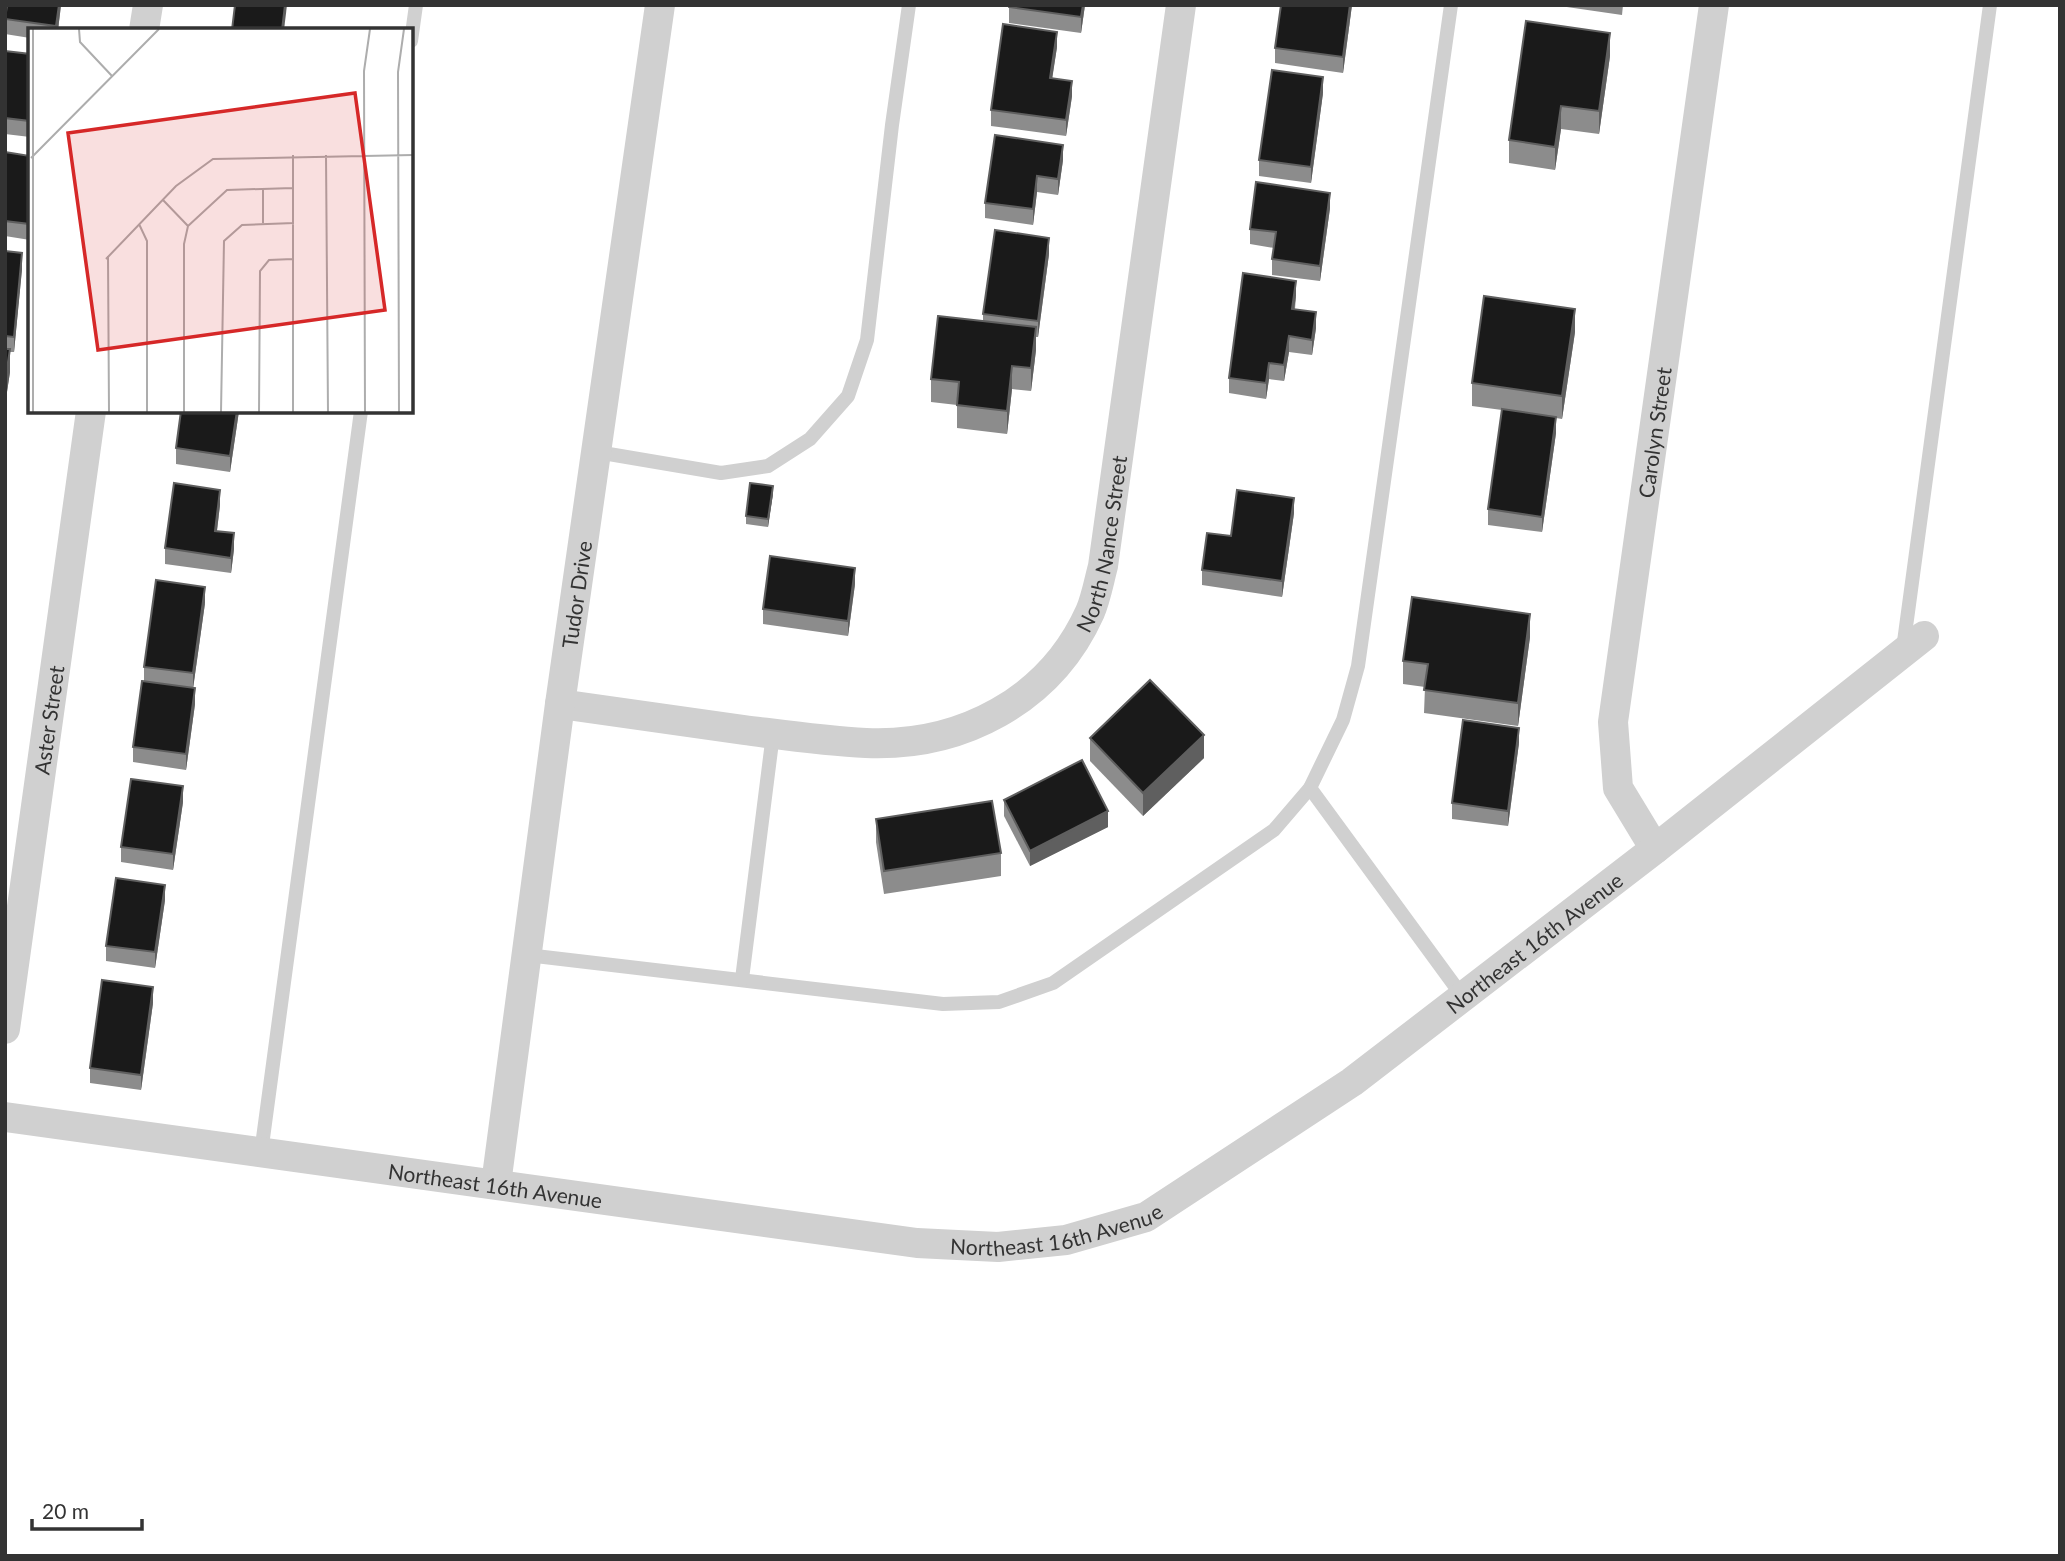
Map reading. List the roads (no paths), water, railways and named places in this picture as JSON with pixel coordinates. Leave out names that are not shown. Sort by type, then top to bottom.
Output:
[{"type":"street","points":[[145,28],[148,5]]},
{"type":"street","name":"Tudor Drive","points":[[496,1184],[560,704],[660,5]]},
{"type":"street","name":"North Nance Street","points":[[560,704],[774,734],[867,743],[927,739],[977,724],[1011,706],[1044,681],[1069,650],[1091,611],[1103,566],[1181,5]]},
{"type":"street","name":"Carolyn Street","points":[[1655,849],[1618,788],[1613,722],[1714,5]]},
{"type":"street","name":"Aster Street","points":[[5,1029],[91,413]]},
{"type":"street","name":"Northeast 16th Avenue","points":[[5,1117],[917,1243],[998,1247],[1066,1240],[1146,1217],[1352,1082],[1655,849],[1913,644]]},
{"type":"lane","points":[[413,28],[416,5]]},
{"type":"lane","points":[[597,452],[721,473],[768,466],[810,439],[848,396],[867,340],[909,5]]},
{"type":"lane","points":[[527,955],[943,1004],[999,1002],[1054,983],[1274,831],[1310,788],[1343,720],[1357,666],[1451,5]]},
{"type":"lane","points":[[1913,644],[1990,5]]},
{"type":"lane","points":[[261,1153],[361,413]]},
{"type":"lane","points":[[742,979],[774,734]]},
{"type":"lane","points":[[1310,788],[1463,997]]}]
